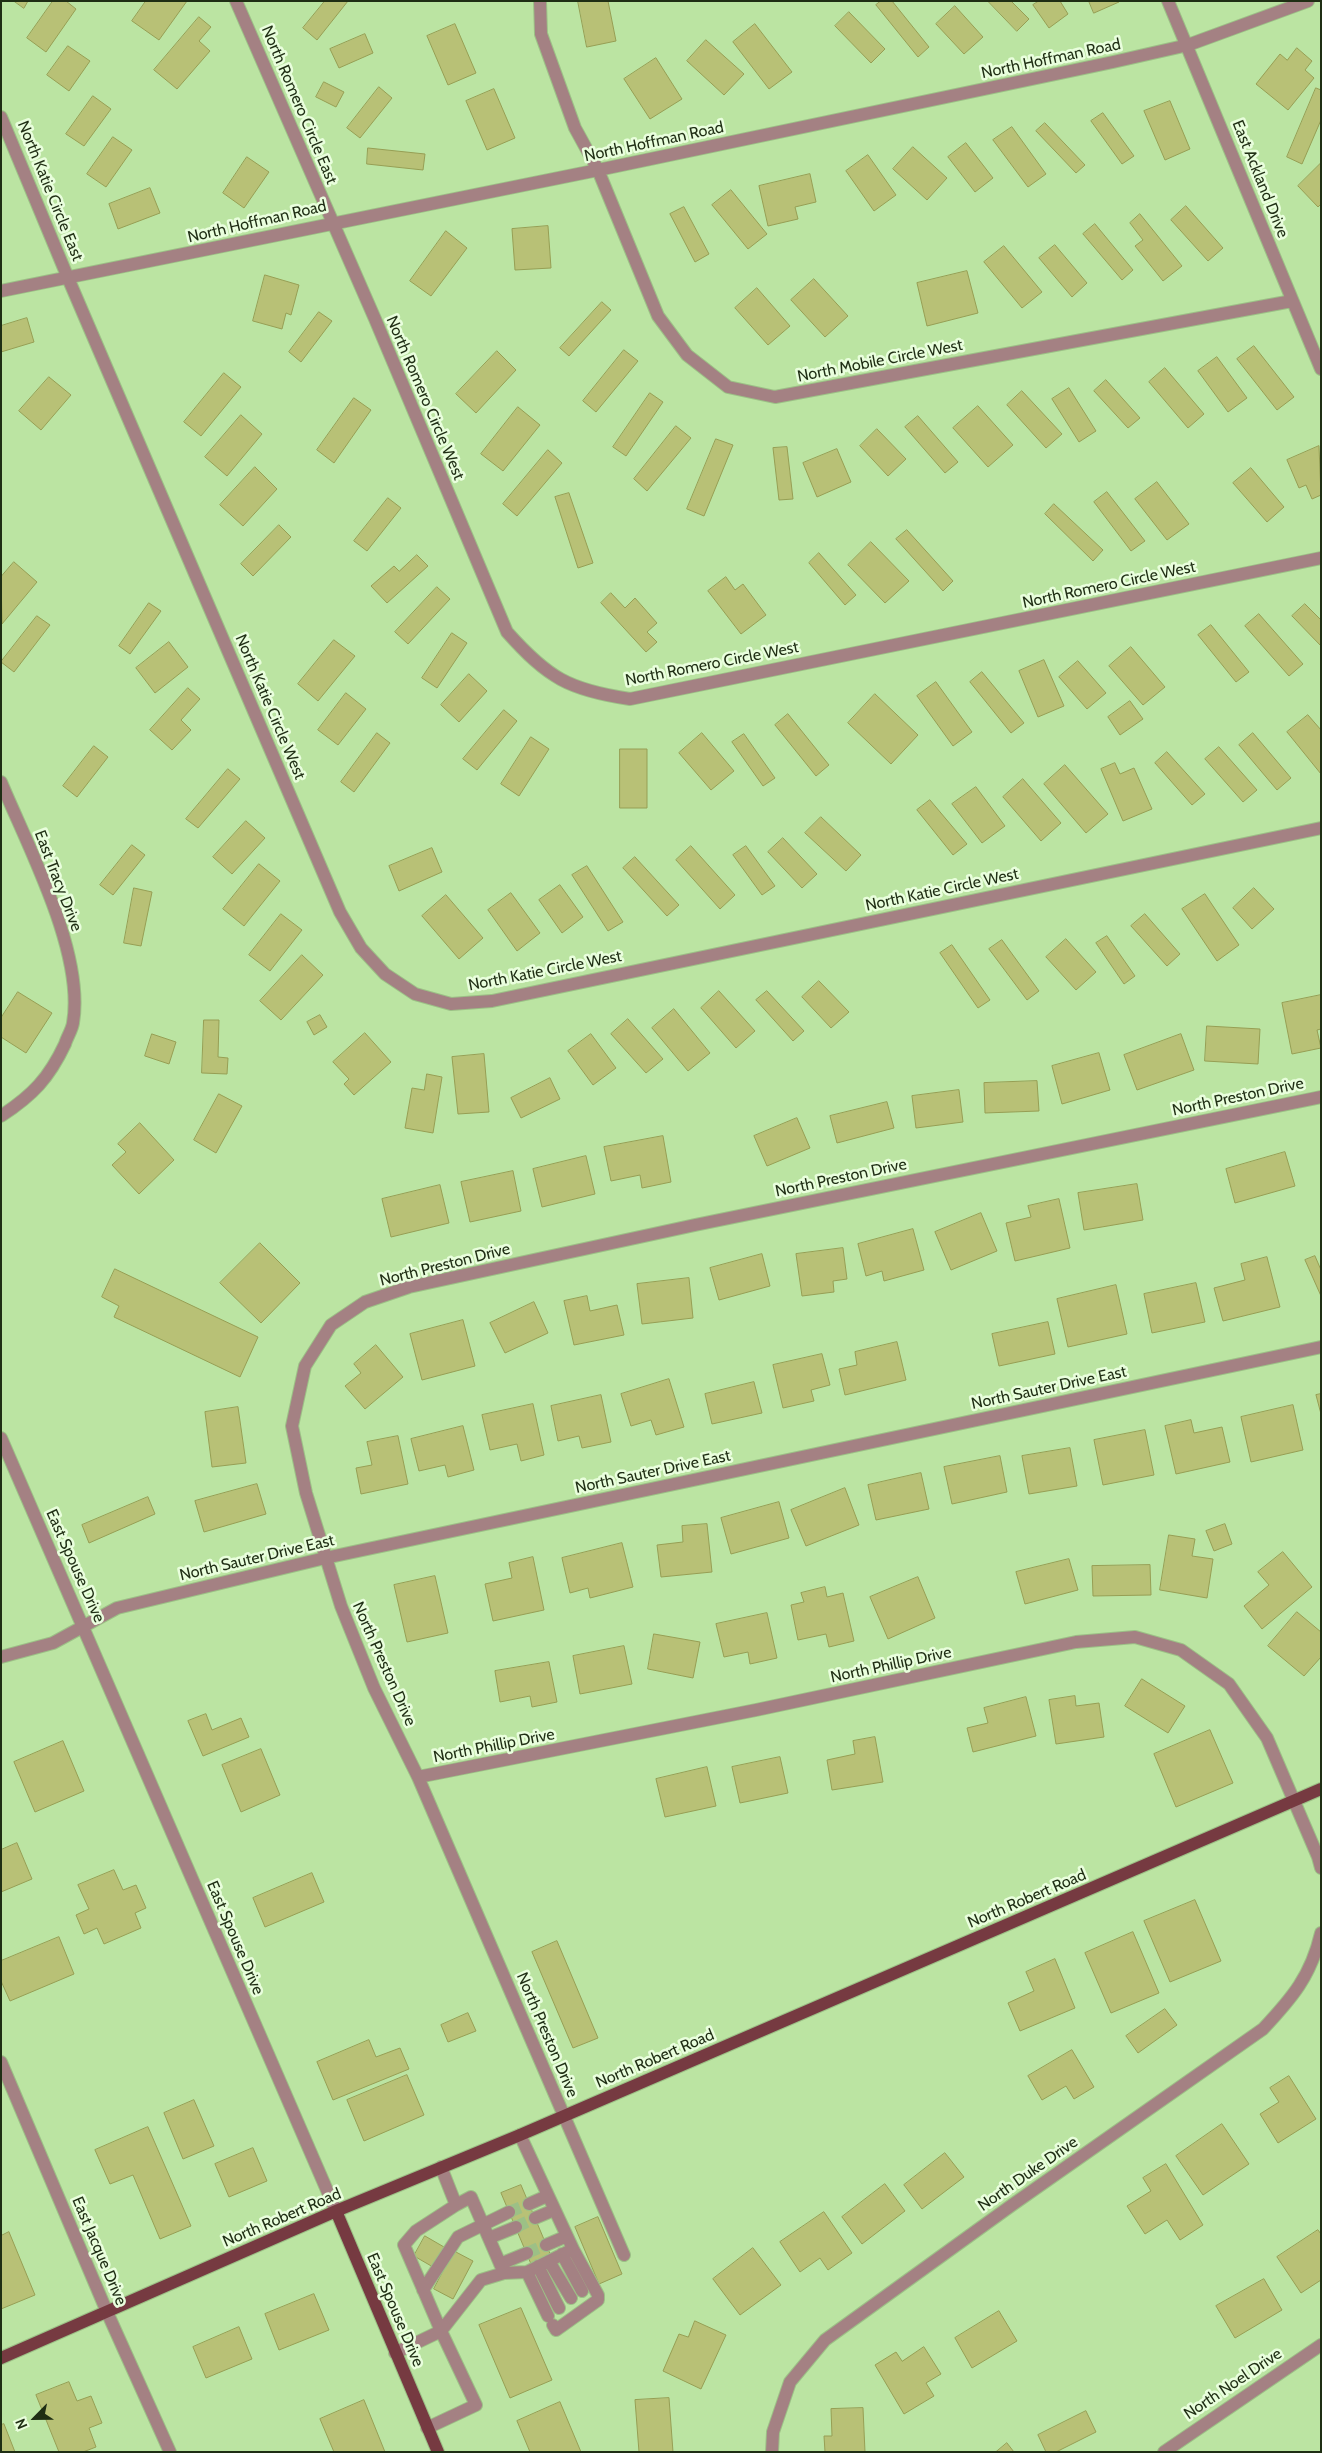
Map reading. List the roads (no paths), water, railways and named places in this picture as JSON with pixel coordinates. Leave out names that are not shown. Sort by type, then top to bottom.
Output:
[{"type":"main road","name":"North Robert Road","points":[[1,2358],[1321,1789]]},
{"type":"main road","name":"East Spouse Drive","points":[[336,2212],[438,2452]]},
{"type":"street","name":"North Romero Circle East","points":[[236,1],[332,222]]},
{"type":"street","name":"North Mobile Circle West","points":[[540,1],[541,34],[575,128],[598,170],[658,316],[687,355],[728,387],[775,397],[1292,301]]},
{"type":"street","name":"East Ackland Drive","points":[[1168,1],[1188,45],[1321,369]]},
{"type":"street","name":"North Hoffman Road","points":[[1,291],[332,222],[598,170],[1188,45],[1308,1]]},
{"type":"street","name":"North Katie Circle East","points":[[1,117],[68,278]]},
{"type":"street","name":"North Romero Circle West","points":[[332,222],[507,632],[532,660],[567,684],[593,694],[630,699],[1321,558]]},
{"type":"street","name":"North Katie Circle West","points":[[68,278],[340,912],[361,948],[385,974],[415,994],[451,1004],[492,1001],[1321,828]]},
{"type":"street","name":"East Tracy Drive","points":[[1,782],[59,919],[75,979],[73,1024],[53,1069],[23,1102],[1,1116]]},
{"type":"street","name":"North Preston Drive","points":[[624,2254],[418,1777],[374,1688],[341,1606],[306,1493],[292,1426],[305,1366],[331,1325],[366,1302],[409,1288],[696,1225],[1321,1097]]},
{"type":"street","name":"North Sauter Drive East","points":[[1,1657],[54,1643],[116,1608],[325,1558],[1321,1347]]},
{"type":"street","name":"East Spouse Drive","points":[[1,1438],[336,2212]]},
{"type":"street","name":"North Phillip Drive","points":[[418,1777],[746,1712],[1076,1642],[1135,1637],[1181,1650],[1229,1684],[1267,1738],[1295,1800]]},
{"type":"street","points":[[1295,1800],[1321,1868]]},
{"type":"street","name":"North Duke Drive","points":[[772,2452],[773,2432],[790,2382],[825,2340],[1012,2205],[1263,2029],[1296,1994],[1317,1951],[1321,1933]]},
{"type":"street","name":"East Jacque Drive","points":[[1,2062],[107,2312],[170,2452]]},
{"type":"street","points":[[520,2135],[567,2236],[568,2252],[587,2299]]},
{"type":"street","points":[[441,2168],[456,2204]]},
{"type":"street","points":[[528,2204],[547,2196]]},
{"type":"street","points":[[427,2428],[476,2405],[404,2246],[416,2231],[456,2204],[471,2197],[502,2268]]},
{"type":"street","points":[[535,2218],[554,2210]]},
{"type":"street","points":[[423,2290],[458,2236],[509,2212]]},
{"type":"street","points":[[489,2238],[516,2227]]},
{"type":"street","points":[[546,2245],[567,2236]]},
{"type":"street","points":[[502,2268],[538,2266],[568,2252]]},
{"type":"street","points":[[538,2266],[550,2321],[556,2330],[563,2316],[576,2306],[587,2299],[598,2300],[598,2296],[568,2252]]},
{"type":"street","points":[[395,2353],[441,2331],[480,2280],[527,2253]]},
{"type":"street","points":[[538,2266],[576,2306]]},
{"type":"street","points":[[538,2266],[563,2316]]},
{"type":"street","name":"North Noel Drive","points":[[1164,2452],[1321,2344]]},
{"type":"tunnel","points":[[509,2212],[529,2204]]},
{"type":"tunnel","points":[[516,2227],[535,2218]]},
{"type":"tunnel","points":[[527,2253],[546,2245]]}]
